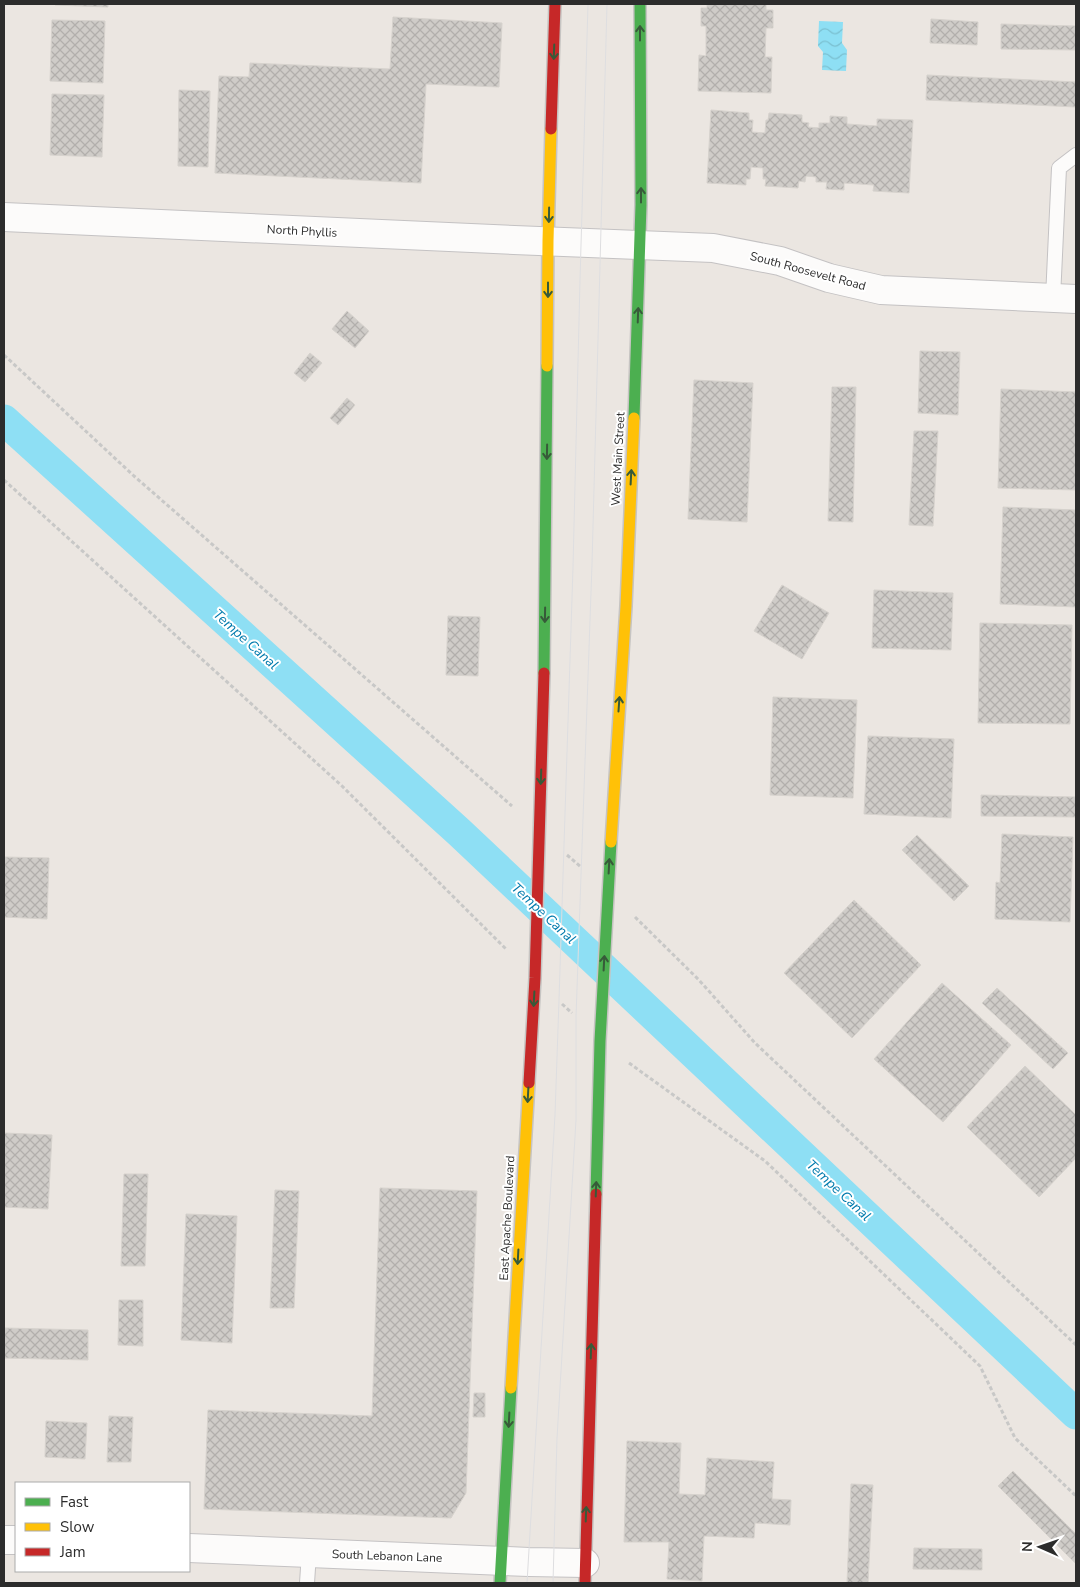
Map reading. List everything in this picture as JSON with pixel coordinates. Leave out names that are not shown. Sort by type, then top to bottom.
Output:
[{"type":"main road","points":[[548,241],[555,4]]},
{"type":"main road","name":"West Main Street","points":[[585,1573],[601,1011],[626,606],[640,244],[640,4]]},
{"type":"main road","name":"East Apache Boulevard","points":[[500,1572],[536,952],[545,623],[548,241]]},
{"type":"street","name":"North Phyllis","points":[[4,217],[600,243]]},
{"type":"street","name":"South Roosevelt Road","points":[[600,243],[713,248],[780,261],[829,278],[881,290],[1064,299]]},
{"type":"street","name":"South Lebanon Lane","points":[[190,1548],[309,1552],[500,1572],[585,1573]]},
{"type":"lane","points":[[1064,299],[1059,168],[1076,155]]},
{"type":"lane","points":[[307,1583],[309,1552]]},
{"type":"water","points":[[819,21],[843,22],[842,43],[847,50],[846,71],[822,70],[823,52],[818,46]]},
{"type":"building","points":[[108,4],[108,7],[55,5]]},
{"type":"building","points":[[707,4],[766,4],[766,10],[773,10],[773,28],[766,28],[765,57],[772,57],[771,93],[698,91],[699,55],[706,56],[706,26],[701,26],[701,8],[707,8]]},
{"type":"building","points":[[393,17],[502,23],[499,87],[426,84],[421,183],[215,173],[219,76],[249,77],[250,63],[390,69]]},
{"type":"building","points":[[931,19],[978,22],[977,45],[930,43]]},
{"type":"building","points":[[52,20],[105,21],[103,83],[50,81]]},
{"type":"building","points":[[1001,24],[1076,26],[1076,50],[1001,49]]},
{"type":"building","points":[[927,75],[1076,82],[1076,107],[926,100]]},
{"type":"building","points":[[179,90],[210,91],[208,167],[178,166]]},
{"type":"building","points":[[52,94],[104,95],[102,157],[50,155]]},
{"type":"building","points":[[711,110],[749,113],[749,120],[753,120],[752,132],[765,133],[766,120],[768,120],[769,113],[802,115],[802,122],[809,123],[808,127],[819,128],[819,123],[830,123],[830,116],[847,117],[847,124],[877,126],[877,119],[913,120],[909,193],[873,191],[874,185],[844,183],[844,190],[826,189],[827,182],[816,182],[816,177],[806,176],[805,182],[799,181],[798,188],[765,186],[766,179],[763,179],[763,168],[751,167],[750,179],[746,179],[746,185],[707,183]]},
{"type":"building","points":[[347,311],[369,331],[355,348],[332,329]]},
{"type":"building","points":[[920,351],[960,352],[958,415],[918,413]]},
{"type":"building","points":[[310,353],[322,363],[305,382],[294,373]]},
{"type":"building","points":[[694,380],[753,383],[747,522],[688,519]]},
{"type":"building","points":[[832,387],[856,387],[853,522],[828,521]]},
{"type":"building","points":[[1001,389],[1076,392],[1076,490],[998,488]]},
{"type":"building","points":[[347,398],[355,405],[338,425],[330,418]]},
{"type":"building","points":[[914,431],[938,431],[933,526],[909,525]]},
{"type":"building","points":[[1003,507],[1076,510],[1076,607],[1000,604]]},
{"type":"building","points":[[782,585],[829,613],[802,659],[754,631]]},
{"type":"building","points":[[874,590],[953,593],[951,650],[872,648]]},
{"type":"building","points":[[448,616],[480,617],[478,676],[446,675]]},
{"type":"building","points":[[980,623],[1072,625],[1070,724],[978,723]]},
{"type":"building","points":[[773,697],[857,700],[853,798],[770,795]]},
{"type":"building","points":[[868,736],[954,739],[951,818],[864,814]]},
{"type":"building","points":[[981,795],[1076,797],[1076,817],[981,816]]},
{"type":"building","points":[[1002,834],[1073,837],[1070,922],[995,919],[996,882],[1000,883]]},
{"type":"building","points":[[917,835],[969,886],[954,901],[902,850]]},
{"type":"building","points":[[4,857],[49,858],[47,919],[4,917]]},
{"type":"building","points":[[854,900],[921,965],[852,1038],[784,973]]},
{"type":"building","points":[[942,983],[1011,1045],[943,1122],[874,1059]]},
{"type":"building","points":[[997,988],[1068,1053],[1053,1069],[982,1003]]},
{"type":"building","points":[[1025,1066],[1076,1115],[1076,1158],[1039,1197],[967,1127]]},
{"type":"building","points":[[4,1133],[52,1135],[48,1209],[4,1207]]},
{"type":"building","points":[[124,1174],[148,1174],[145,1266],[121,1266]]},
{"type":"building","points":[[380,1188],[477,1191],[466,1493],[451,1518],[204,1509],[208,1410],[372,1416]]},
{"type":"building","points":[[275,1190],[299,1191],[294,1308],[270,1308]]},
{"type":"building","points":[[186,1214],[237,1216],[232,1343],[181,1340]]},
{"type":"building","points":[[119,1300],[143,1300],[143,1346],[118,1345]]},
{"type":"building","points":[[4,1328],[88,1330],[88,1360],[4,1358]]},
{"type":"building","points":[[474,1393],[485,1393],[485,1417],[473,1417]]},
{"type":"building","points":[[109,1416],[133,1417],[131,1462],[107,1462]]},
{"type":"building","points":[[46,1421],[87,1423],[85,1459],[45,1457]]},
{"type":"building","points":[[627,1441],[681,1443],[679,1494],[705,1495],[707,1458],[774,1462],[772,1499],[791,1500],[790,1525],[755,1523],[754,1538],[704,1536],[702,1581],[667,1579],[669,1542],[624,1542]]},
{"type":"building","points":[[1013,1471],[1076,1534],[1076,1564],[998,1486]]},
{"type":"building","points":[[851,1484],[873,1485],[868,1583],[847,1583]]},
{"type":"building","points":[[914,1548],[982,1549],[982,1570],[913,1569]]},
{"type":"waterway","name":"Tempe Canal","points":[[4,420],[459,832],[1076,1414]]},
{"type":"tram line","points":[[527,1583],[555,1115],[573,567],[588,4]]},
{"type":"tram line","points":[[553,1583],[557,1438],[576,1120],[576,1017],[592,564],[607,4]]},
{"type":"traffic: fast","points":[[634,418],[641,205],[640,4]]},
{"type":"traffic: fast","points":[[544,673],[547,366]]},
{"type":"traffic: fast","points":[[596,1194],[600,1041],[611,842]]},
{"type":"traffic: fast","points":[[500,1583],[511,1388]]},
{"type":"traffic: slow","points":[[547,366],[551,129]]},
{"type":"traffic: slow","points":[[611,842],[626,606],[634,418]]},
{"type":"traffic: slow","points":[[511,1388],[529,1083]]},
{"type":"traffic: jam","points":[[551,129],[555,4]]},
{"type":"traffic: jam","points":[[529,1083],[535,978],[544,673]]},
{"type":"traffic: jam","points":[[585,1583],[596,1194]]}]
